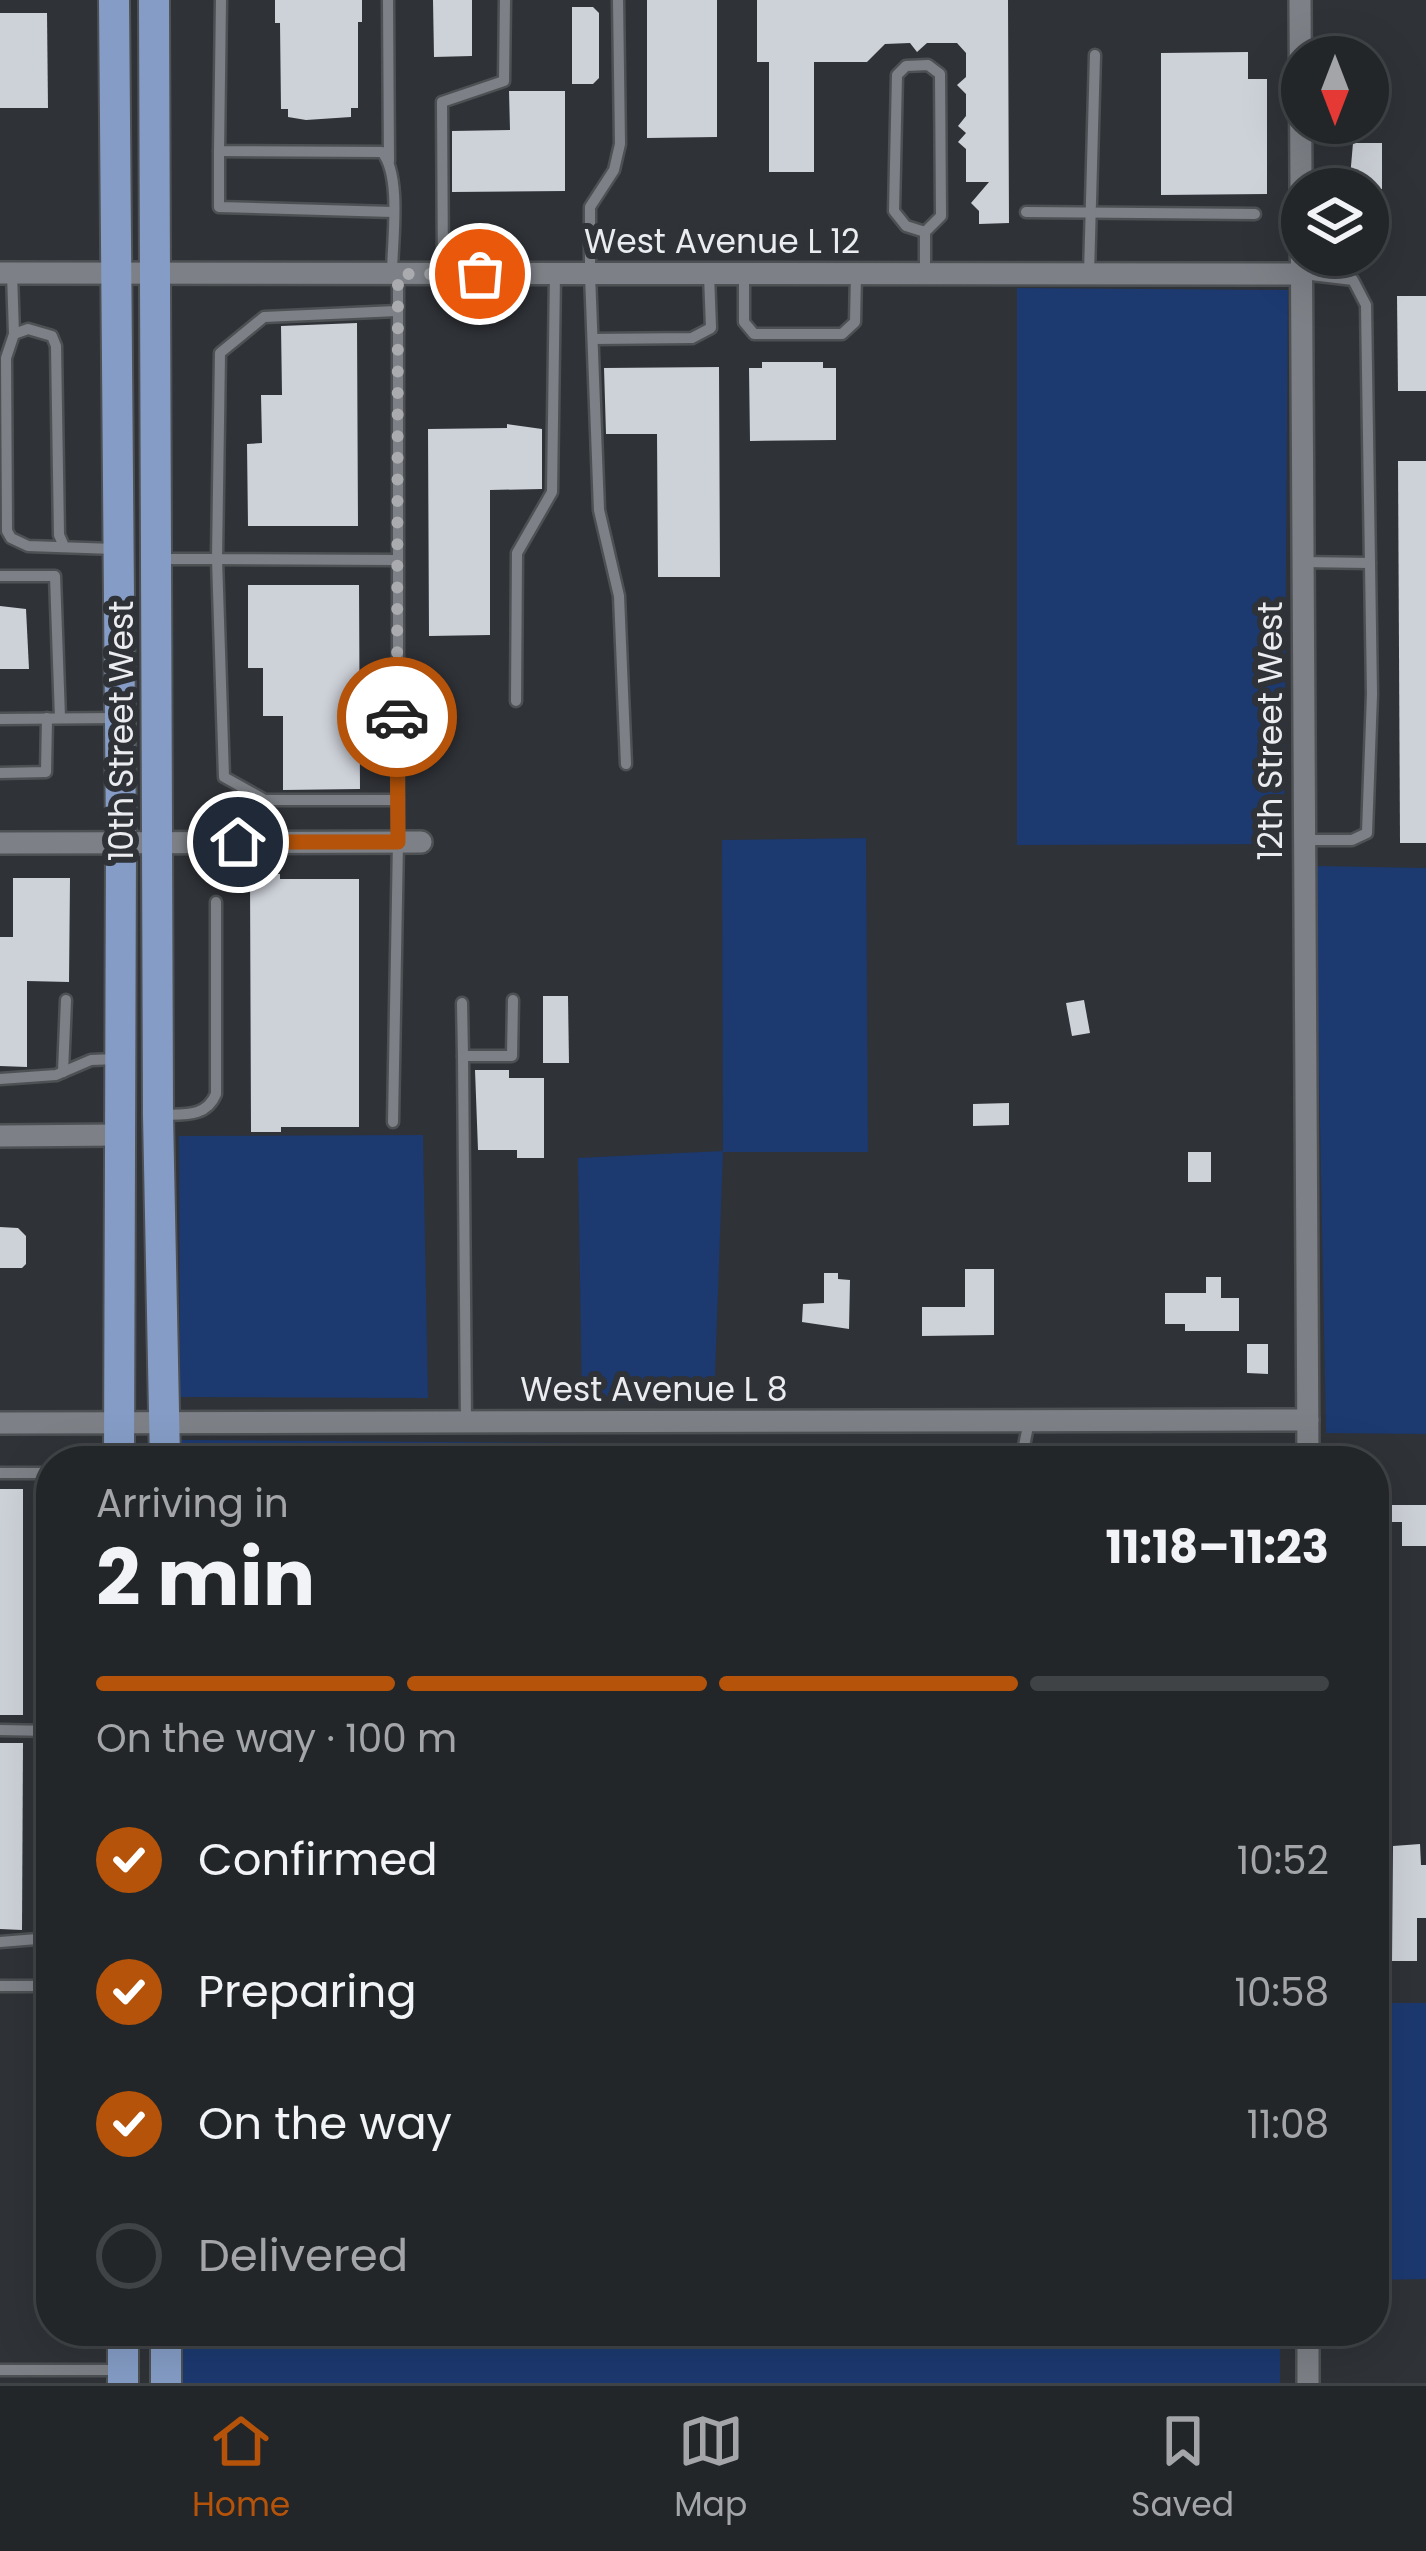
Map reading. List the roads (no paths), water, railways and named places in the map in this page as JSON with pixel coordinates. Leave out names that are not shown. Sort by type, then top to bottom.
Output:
[{"type":"main road","name":"10th Street West","points":[[114,0],[121,842],[119,1446]]},
{"type":"main road","name":"10th Street West","points":[[154,0],[158,1115],[165,1446]]},
{"type":"main road","points":[[120,1135],[137,1143],[142,1156],[144,1228],[161,1281]]},
{"type":"main road","points":[[123,2346],[123,2377]]},
{"type":"main road","points":[[166,2346],[166,2383]]},
{"type":"street","name":"12th Street West","points":[[1300,0],[1300,168]]},
{"type":"street","name":"West Avenue L 12","points":[[6,273],[1281,274]]},
{"type":"street","name":"12th Street West","points":[[1300,276],[1308,1446]]},
{"type":"street","points":[[0,843],[410,842]]},
{"type":"street","points":[[0,1136],[120,1135]]},
{"type":"street","name":"West Avenue L 8","points":[[0,1423],[1308,1420]]},
{"type":"street","points":[[1308,2346],[1308,2383]]},
{"type":"lane","points":[[221,0],[219,207],[392,212]]},
{"type":"lane","points":[[388,0],[389,161],[398,311],[398,800],[410,842],[393,1122]]},
{"type":"lane","points":[[443,274],[442,102],[504,81],[505,0]]},
{"type":"lane","points":[[619,0],[620,144],[614,170],[590,208],[590,274],[599,509],[620,596],[626,764]]},
{"type":"lane","points":[[1089,274],[1095,55]]},
{"type":"lane","points":[[925,232],[906,226],[894,211],[897,75],[906,66],[928,65],[940,74],[941,216],[925,232],[925,274]]},
{"type":"lane","points":[[219,151],[382,152],[389,161]]},
{"type":"lane","points":[[1026,212],[1255,214]]},
{"type":"lane","points":[[6,273],[14,334],[6,358],[8,531],[11,538],[28,546],[117,549]]},
{"type":"lane","points":[[516,701],[517,554],[552,492],[555,274]]},
{"type":"lane","points":[[592,339],[692,338],[711,328],[709,274]]},
{"type":"lane","points":[[744,274],[744,322],[754,334],[842,334],[855,322],[856,274]]},
{"type":"lane","points":[[1304,840],[1352,840],[1367,833],[1370,822],[1366,305],[1353,280],[1318,276]]},
{"type":"lane","points":[[398,311],[263,317],[220,353],[217,559],[224,777],[265,800],[398,800]]},
{"type":"lane","points":[[14,334],[41,331],[52,336],[56,346],[59,535],[63,544]]},
{"type":"lane","points":[[156,559],[396,560]]},
{"type":"lane","points":[[1302,562],[1370,563]]},
{"type":"lane","points":[[0,576],[56,576],[53,718],[46,772],[0,773]]},
{"type":"lane","points":[[0,718],[117,718]]},
{"type":"lane","points":[[158,1115],[198,1113],[216,1094],[215,902]]},
{"type":"lane","points":[[63,1072],[66,1000]]},
{"type":"lane","points":[[463,1056],[512,1056],[513,1000]]},
{"type":"lane","points":[[463,1003],[466,1422]]},
{"type":"lane","points":[[0,1078],[63,1072],[91,1060],[119,1059]]},
{"type":"lane","points":[[1024,1446],[1029,1421]]},
{"type":"lane","points":[[0,1473],[36,1473]]},
{"type":"lane","points":[[0,1730],[36,1731]]},
{"type":"lane","points":[[0,1942],[36,1940]]},
{"type":"lane","points":[[0,1986],[36,1987]]},
{"type":"lane","points":[[0,2370],[123,2377]]}]
